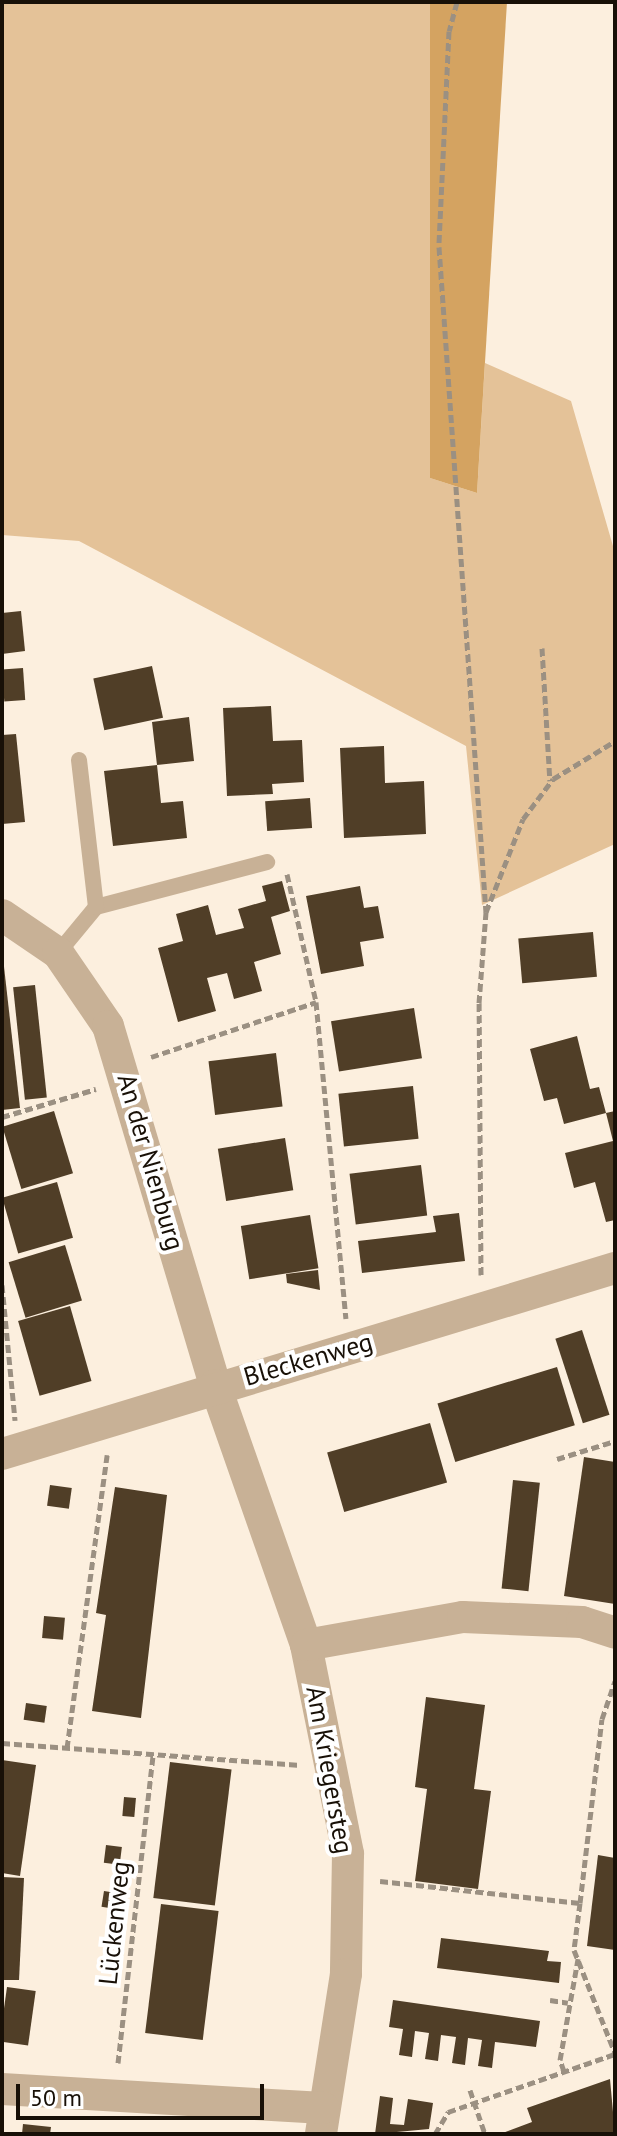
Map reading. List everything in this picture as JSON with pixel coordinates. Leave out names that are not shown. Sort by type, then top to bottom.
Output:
[{"type":"street","name":"An der Nienburg","points":[[2,915],[58,953],[108,1026],[125,1072],[215,1385]]},
{"type":"street","name":"Bleckenweg","points":[[9,1440],[112,1419],[215,1385],[615,1268]]},
{"type":"street","name":"Am Kriegersteg","points":[[215,1385],[306,1645],[335,1767],[347,1877],[346,1974],[322,2121]]},
{"type":"street","points":[[306,1645],[463,1617],[582,1622],[615,1633]]},
{"type":"street","points":[[2,2089],[114,2096],[322,2121]]},
{"type":"lane","points":[[79,760],[96,907]]},
{"type":"lane","points":[[58,953],[96,907],[267,862]]},
{"type":"path","points":[[457,2],[449,31],[439,247],[486,912],[479,1003],[481,1309]]},
{"type":"path","points":[[542,648],[551,782]]},
{"type":"path","points":[[486,912],[523,819],[551,782],[615,741]]},
{"type":"path","points":[[267,862],[288,874],[316,1002],[348,1347]]},
{"type":"path","points":[[2,1117],[316,1002]]},
{"type":"path","points":[[2,1285],[9,1440]]},
{"type":"path","points":[[67,1748],[112,1419]]},
{"type":"path","points":[[557,1459],[615,1441]]},
{"type":"path","points":[[564,2071],[560,2060],[578,1959],[580,1903],[602,1719],[615,1681]]},
{"type":"path","points":[[2,1743],[335,1767]]},
{"type":"path","name":"Lückenweg","points":[[114,2096],[153,1754]]},
{"type":"path","points":[[347,1877],[580,1903]]},
{"type":"path","points":[[435,2134],[448,2112],[615,2053],[578,1959]]},
{"type":"path","points":[[550,2000],[568,2003]]},
{"type":"path","points":[[470,2090],[485,2134]]},
{"type":"shaded area","points":[[2,2],[430,2],[430,478],[477,493],[485,363],[571,401],[615,553],[615,844],[482,905],[466,746],[79,541],[2,535]]},
{"type":"shaded area","points":[[430,2],[507,2],[477,493],[430,478]]},
{"type":"building","points":[[21,611],[25,651],[2,654],[2,613]]},
{"type":"building","points":[[152,666],[163,718],[104,730],[93,678]]},
{"type":"building","points":[[23,668],[25,700],[4,701],[2,669]]},
{"type":"building","points":[[271,706],[273,741],[302,740],[304,782],[272,784],[273,794],[227,796],[223,708]]},
{"type":"building","points":[[189,717],[194,761],[157,765],[152,722]]},
{"type":"building","points":[[16,734],[25,822],[2,824],[2,735]]},
{"type":"building","points":[[384,746],[385,783],[424,781],[426,834],[344,838],[340,748]]},
{"type":"building","points":[[157,765],[161,803],[183,801],[187,838],[113,846],[104,771]]},
{"type":"building","points":[[310,798],[312,828],[267,831],[265,801]]},
{"type":"building","points":[[282,881],[290,911],[271,917],[281,954],[254,962],[262,991],[234,999],[227,973],[207,978],[216,1011],[178,1022],[158,948],[183,941],[176,914],[208,905],[216,935],[244,928],[238,909],[266,901],[262,886]]},
{"type":"building","points":[[360,886],[364,908],[378,906],[384,938],[360,942],[364,966],[321,974],[306,896]]},
{"type":"building","points":[[593,932],[597,977],[522,983],[518,939]]},
{"type":"building","points":[[2,949],[20,1108],[2,1110]]},
{"type":"building","points":[[35,985],[47,1097],[25,1100],[13,987]]},
{"type":"building","points":[[414,1008],[422,1058],[339,1072],[331,1021]]},
{"type":"building","points":[[577,1036],[590,1089],[599,1087],[606,1113],[564,1124],[557,1098],[544,1101],[530,1049]]},
{"type":"building","points":[[276,1053],[283,1107],[215,1115],[209,1061]]},
{"type":"building","points":[[413,1086],[419,1139],[344,1147],[338,1094]]},
{"type":"building","points":[[54,1111],[73,1173],[21,1189],[2,1127]]},
{"type":"building","points":[[615,1111],[615,1220],[606,1222],[595,1182],[574,1188],[565,1153],[613,1141],[606,1113]]},
{"type":"building","points":[[285,1138],[293,1190],[226,1201],[218,1149]]},
{"type":"building","points":[[421,1165],[427,1216],[356,1224],[350,1174]]},
{"type":"building","points":[[57,1182],[73,1238],[18,1253],[2,1198]]},
{"type":"building","points":[[459,1213],[465,1261],[362,1273],[358,1241],[436,1232],[433,1216]]},
{"type":"building","points":[[310,1215],[318,1268],[249,1279],[241,1226]]},
{"type":"building","points":[[65,1245],[82,1300],[26,1318],[9,1262]]},
{"type":"building","points":[[318,1270],[320,1290],[287,1283],[286,1274]]},
{"type":"building","points":[[70,1306],[91,1381],[40,1396],[18,1321]]},
{"type":"building","points":[[582,1330],[610,1415],[583,1423],[555,1339]]},
{"type":"building","points":[[557,1367],[575,1425],[455,1462],[437,1404]]},
{"type":"building","points":[[430,1423],[447,1483],[344,1512],[327,1452]]},
{"type":"building","points":[[584,1457],[615,1462],[615,1604],[564,1596]]},
{"type":"building","points":[[513,1480],[540,1483],[528,1591],[502,1588]]},
{"type":"building","points":[[50,1485],[72,1488],[69,1509],[47,1506]]},
{"type":"building","points":[[115,1487],[167,1495],[141,1718],[92,1711],[106,1615],[96,1613]]},
{"type":"building","points":[[44,1616],[65,1618],[63,1640],[42,1638]]},
{"type":"building","points":[[426,1697],[485,1705],[474,1789],[491,1791],[478,1889],[415,1881],[427,1789],[415,1787]]},
{"type":"building","points":[[26,1703],[47,1706],[44,1723],[24,1720]]},
{"type":"building","points":[[2,1760],[36,1765],[20,1876],[2,1873]]},
{"type":"building","points":[[170,1762],[232,1770],[215,1906],[153,1898]]},
{"type":"building","points":[[124,1797],[136,1798],[134,1817],[122,1816]]},
{"type":"building","points":[[106,1845],[122,1847],[120,1865],[104,1863]]},
{"type":"building","points":[[598,1855],[615,1858],[615,1950],[587,1946]]},
{"type":"building","points":[[2,1877],[24,1878],[19,1980],[2,1980]]},
{"type":"building","points":[[104,1891],[123,1894],[120,1910],[101,1907]]},
{"type":"building","points":[[161,1904],[219,1911],[203,2040],[145,2033]]},
{"type":"building","points":[[441,1938],[549,1951],[547,1961],[561,1962],[559,1983],[437,1968]]},
{"type":"building","points":[[7,1987],[36,1991],[28,2046],[2,2042]]},
{"type":"building","points":[[393,2000],[540,2021],[536,2047],[495,2042],[492,2068],[478,2066],[482,2040],[468,2038],[465,2065],[452,2063],[456,2037],[441,2035],[438,2061],[425,2059],[429,2033],[415,2031],[412,2057],[399,2055],[403,2029],[389,2027]]},
{"type":"building","points":[[610,2079],[615,2134],[500,2134],[532,2122],[527,2108]]},
{"type":"building","points":[[380,2096],[393,2098],[390,2124],[404,2125],[408,2099],[433,2103],[429,2129],[375,2134]]},
{"type":"building","points":[[23,2124],[51,2127],[50,2134],[22,2134]]}]
